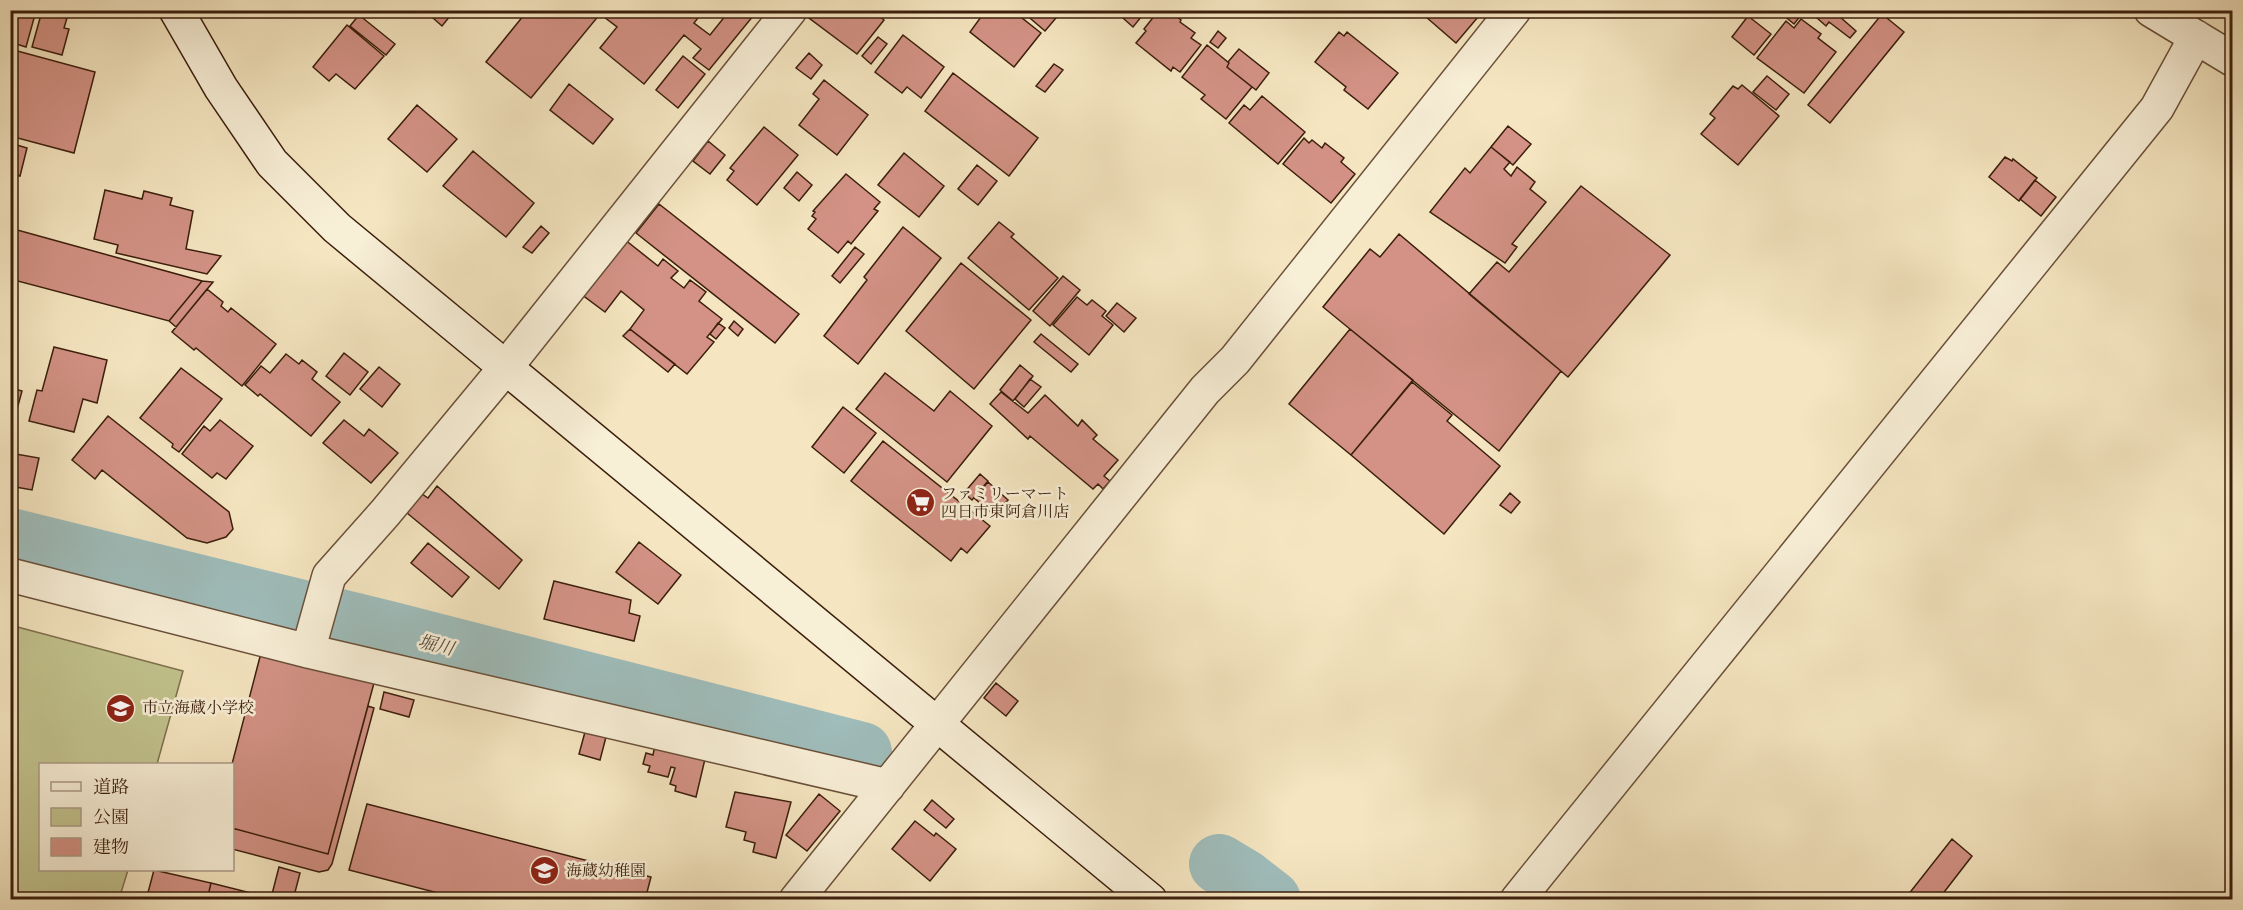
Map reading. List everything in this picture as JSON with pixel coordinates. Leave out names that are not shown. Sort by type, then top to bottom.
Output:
[{"type":"street","points":[[176,10],[221,88],[272,163],[337,228],[1150,900]]},
{"type":"street","points":[[308,650],[329,576],[385,513],[506,367],[790,10]]},
{"type":"street","points":[[796,900],[1205,390],[1234,360],[1514,10]]},
{"type":"street","points":[[2151,10],[2232,59]]},
{"type":"street","points":[[1517,900],[2157,108],[2196,38]]},
{"type":"street","points":[[10,575],[308,650],[888,786]]},
{"type":"green space","points":[[10,625],[183,671],[157,763],[39,763],[39,871],[128,871],[119,899],[11,899]]},
{"type":"building","points":[[12,10],[36,11],[26,47],[10,42]]},
{"type":"building","points":[[424,10],[455,10],[442,26]]},
{"type":"building","points":[[528,10],[620,10],[626,15],[630,10],[704,10],[694,23],[710,35],[730,10],[758,10],[709,70],[693,58],[701,49],[684,35],[644,84],[600,48],[617,27],[600,14],[531,98],[486,62]]},
{"type":"building","points":[[815,10],[872,10],[884,20],[857,54],[809,18]]},
{"type":"building","points":[[986,10],[1012,10],[1041,33],[1014,67],[970,32]]},
{"type":"building","points":[[1027,10],[1059,10],[1061,12],[1045,31],[1024,13]]},
{"type":"building","points":[[1114,10],[1133,10],[1141,17],[1133,27]]},
{"type":"building","points":[[1159,10],[1169,10],[1181,20],[1180,22],[1195,33],[1191,38],[1201,45],[1180,72],[1173,67],[1171,71],[1136,43]]},
{"type":"building","points":[[1418,10],[1484,10],[1456,43]]},
{"type":"building","points":[[1777,10],[1805,10],[1794,24]]},
{"type":"building","points":[[1808,10],[1832,10],[1856,31],[1850,38],[1829,22],[1826,26]]},
{"type":"building","points":[[42,11],[67,18],[64,28],[69,29],[62,55],[32,47]]},
{"type":"building","points":[[1882,14],[1904,32],[1830,123],[1808,105]]},
{"type":"building","points":[[359,15],[395,44],[386,55],[350,26]]},
{"type":"building","points":[[1748,16],[1771,34],[1754,55],[1732,37]]},
{"type":"building","points":[[1801,19],[1821,34],[1818,38],[1836,52],[1804,93],[1757,58],[1786,21],[1794,28]]},
{"type":"building","points":[[347,25],[384,56],[355,89],[336,74],[329,81],[313,67]]},
{"type":"building","points":[[1218,31],[1226,38],[1218,48],[1210,42]]},
{"type":"building","points":[[1339,32],[1344,36],[1347,32],[1398,73],[1368,109],[1344,90],[1346,87],[1315,62]]},
{"type":"building","points":[[903,35],[944,67],[921,98],[907,87],[902,93],[875,72]]},
{"type":"building","points":[[878,37],[887,44],[871,64],[862,56]]},
{"type":"building","points":[[1207,45],[1229,63],[1227,67],[1252,87],[1226,119],[1201,99],[1205,95],[1182,77]]},
{"type":"building","points":[[10,49],[95,72],[74,153],[10,136]]},
{"type":"building","points":[[1239,49],[1269,73],[1256,90],[1227,67],[1228,62]]},
{"type":"building","points":[[809,53],[822,65],[811,79],[796,68]]},
{"type":"building","points":[[683,56],[705,74],[678,108],[656,90]]},
{"type":"building","points":[[1054,64],[1063,70],[1045,92],[1036,86]]},
{"type":"building","points":[[953,73],[1038,138],[1009,176],[925,111]]},
{"type":"building","points":[[1767,76],[1789,94],[1776,110],[1753,92]]},
{"type":"building","points":[[824,80],[868,115],[837,155],[799,125],[819,99],[813,94]]},
{"type":"building","points":[[569,84],[613,119],[593,144],[550,110]]},
{"type":"building","points":[[1742,85],[1779,116],[1738,165],[1701,134],[1715,118],[1710,114],[1733,86],[1738,89]]},
{"type":"building","points":[[1262,96],[1305,132],[1278,164],[1229,123],[1244,105],[1250,110]]},
{"type":"building","points":[[417,105],[457,139],[427,172],[388,139]]},
{"type":"building","points":[[1508,126],[1531,144],[1513,165],[1491,147]]},
{"type":"building","points":[[764,127],[798,155],[757,205],[727,180],[734,171],[730,168]]},
{"type":"building","points":[[1304,138],[1309,143],[1312,140],[1322,148],[1325,143],[1344,158],[1341,162],[1355,174],[1331,203],[1283,164]]},
{"type":"building","points":[[708,141],[725,155],[710,174],[693,161]]},
{"type":"building","points":[[10,143],[27,148],[20,176],[10,174]]},
{"type":"building","points":[[1491,147],[1510,162],[1504,169],[1511,176],[1517,167],[1535,182],[1530,189],[1546,202],[1512,244],[1517,247],[1505,263],[1430,212],[1465,168],[1470,173]]},
{"type":"building","points":[[473,151],[534,203],[506,237],[443,186]]},
{"type":"building","points":[[904,153],[944,186],[919,217],[878,185]]},
{"type":"building","points":[[2005,157],[2012,161],[2013,159],[2037,178],[2019,201],[1989,177]]},
{"type":"building","points":[[977,165],[997,181],[978,205],[958,189]]},
{"type":"building","points":[[797,172],[812,185],[799,201],[784,188]]},
{"type":"building","points":[[846,174],[880,202],[874,209],[878,211],[851,244],[848,241],[838,253],[808,229],[816,219],[812,216],[815,212],[813,211]]},
{"type":"building","points":[[2035,180],[2056,197],[2041,216],[2020,199]]},
{"type":"building","points":[[1581,186],[1670,255],[1568,377],[1469,294],[1497,262],[1509,272]]},
{"type":"building","points":[[105,190],[142,199],[144,191],[172,198],[170,205],[193,211],[186,249],[221,256],[207,274],[116,253],[118,245],[94,239]]},
{"type":"building","points":[[659,204],[799,314],[775,343],[636,233]]},
{"type":"building","points":[[999,222],[1014,234],[1011,237],[1058,278],[1029,310],[968,258]]},
{"type":"building","points":[[541,226],[549,233],[532,253],[523,247]]},
{"type":"building","points":[[903,227],[941,258],[858,364],[824,336],[867,280],[864,277]]},
{"type":"building","points":[[10,228],[202,281],[169,321],[10,279]]},
{"type":"building","points":[[1399,234],[1561,371],[1499,451],[1323,307],[1370,249],[1380,257]]},
{"type":"building","points":[[624,239],[658,266],[663,259],[678,271],[671,278],[684,288],[690,280],[706,292],[699,301],[722,319],[707,337],[714,342],[687,374],[630,329],[644,310],[621,291],[605,312],[581,294]]},
{"type":"building","points":[[855,247],[864,254],[840,283],[832,276]]},
{"type":"building","points":[[961,263],[1031,320],[974,389],[906,331]]},
{"type":"building","points":[[1063,276],[1080,290],[1050,326],[1033,311]]},
{"type":"building","points":[[202,281],[213,282],[176,327],[169,321]]},
{"type":"building","points":[[207,289],[223,302],[221,306],[228,312],[231,308],[276,344],[242,386],[196,348],[194,350],[172,332]]},
{"type":"building","points":[[1077,297],[1087,305],[1092,300],[1106,311],[1102,316],[1113,325],[1089,355],[1053,325]]},
{"type":"building","points":[[1117,303],[1136,318],[1124,332],[1106,316]]},
{"type":"building","points":[[734,321],[743,329],[738,336],[729,328]]},
{"type":"building","points":[[718,323],[725,328],[716,339],[710,334]]},
{"type":"building","points":[[630,329],[675,364],[668,372],[623,336]]},
{"type":"building","points":[[1350,329],[1413,380],[1351,455],[1289,404]]},
{"type":"building","points":[[1041,334],[1078,364],[1071,372],[1034,342]]},
{"type":"building","points":[[54,347],[107,360],[97,403],[83,399],[74,432],[29,421],[37,390],[42,391]]},
{"type":"building","points":[[344,353],[368,372],[350,395],[326,376]]},
{"type":"building","points":[[286,354],[299,364],[302,360],[317,372],[312,379],[340,402],[311,436],[260,394],[258,396],[245,385],[261,366],[270,373]]},
{"type":"building","points":[[1020,365],[1033,376],[1013,401],[1000,390]]},
{"type":"building","points":[[379,367],[400,384],[382,407],[360,389]]},
{"type":"building","points":[[181,368],[222,399],[179,452],[172,447],[173,444],[140,418]]},
{"type":"building","points":[[885,373],[934,411],[950,391],[992,426],[947,482],[856,409]]},
{"type":"building","points":[[1030,379],[1041,387],[1024,407],[1015,399]]},
{"type":"building","points":[[1412,382],[1452,415],[1447,421],[1500,466],[1444,534],[1351,455]]},
{"type":"building","points":[[11,388],[22,391],[16,413],[10,412]]},
{"type":"building","points":[[1001,392],[1028,413],[1045,395],[1078,426],[1082,420],[1097,435],[1093,439],[1118,460],[1104,476],[1110,481],[1103,489],[1098,484],[1093,489],[1030,436],[1028,439],[990,404]]},
{"type":"building","points":[[843,407],[876,433],[844,473],[812,447]]},
{"type":"building","points":[[108,416],[229,512],[233,529],[226,537],[207,543],[187,538],[102,470],[95,479],[72,460]]},
{"type":"building","points":[[220,420],[253,446],[226,479],[217,473],[212,478],[182,454],[204,426],[210,431]]},
{"type":"building","points":[[344,420],[364,436],[369,429],[398,453],[371,483],[323,443]]},
{"type":"building","name":"ファミリーマート 四日市東阿倉川店","points":[[883,441],[990,526],[967,553],[961,548],[951,561],[851,481]]},
{"type":"building","points":[[10,453],[39,458],[32,490],[10,486]]},
{"type":"building","points":[[980,474],[988,481],[972,500],[964,493]]},
{"type":"building","points":[[988,482],[1008,500],[994,515],[974,498]]},
{"type":"building","points":[[437,486],[522,560],[499,589],[407,513],[422,494],[428,498]]},
{"type":"building","points":[[1510,493],[1520,502],[1511,513],[1500,505]]},
{"type":"building","points":[[639,542],[681,575],[658,604],[616,572]]},
{"type":"building","points":[[428,543],[469,577],[452,597],[411,563]]},
{"type":"building","points":[[554,581],[631,600],[629,613],[640,616],[634,641],[544,619]]},
{"type":"building","points":[[261,653],[374,683],[328,854],[234,829],[232,763]]},
{"type":"building","points":[[996,683],[1018,701],[1006,716],[984,698]]},
{"type":"building","points":[[384,692],[414,700],[409,717],[380,709]]},
{"type":"building","points":[[368,706],[374,708],[332,864],[328,870],[319,872],[234,850],[234,829],[328,854]]},
{"type":"building","points":[[585,732],[606,737],[600,760],[579,754]]},
{"type":"building","points":[[655,745],[705,759],[696,797],[675,791],[676,786],[670,784],[675,768],[671,767],[668,777],[648,772],[650,766],[643,764],[646,753],[653,755]]},
{"type":"building","points":[[735,792],[791,802],[776,858],[753,852],[755,843],[744,840],[746,832],[726,827]]},
{"type":"building","points":[[819,794],[840,811],[807,851],[786,835]]},
{"type":"building","points":[[932,800],[954,819],[946,828],[924,810]]},
{"type":"building","points":[[367,804],[651,877],[645,900],[465,900],[349,870]]},
{"type":"building","points":[[915,821],[934,836],[936,833],[956,849],[930,881],[892,849]]},
{"type":"building","points":[[1952,839],[1972,856],[1938,900],[1904,900]]},
{"type":"building","points":[[279,867],[300,873],[293,900],[271,898]]},
{"type":"building","points":[[154,871],[211,883],[207,900],[146,900]]},
{"type":"building","points":[[211,883],[271,898],[276,900],[207,900]]},
{"type":"waterway","name":"堀川","points":[[10,538],[388,631],[862,752]]},
{"type":"waterway","name":"堀川","points":[[1219,864],[1244,879],[1271,900]]},
{"type":"place","name":"ファミリーマート 四日市東阿倉川店","points":[[920,503]]},
{"type":"place","name":"市立海蔵小学校","points":[[121,708]]},
{"type":"place","name":"海蔵幼稚園","points":[[545,871]]}]
